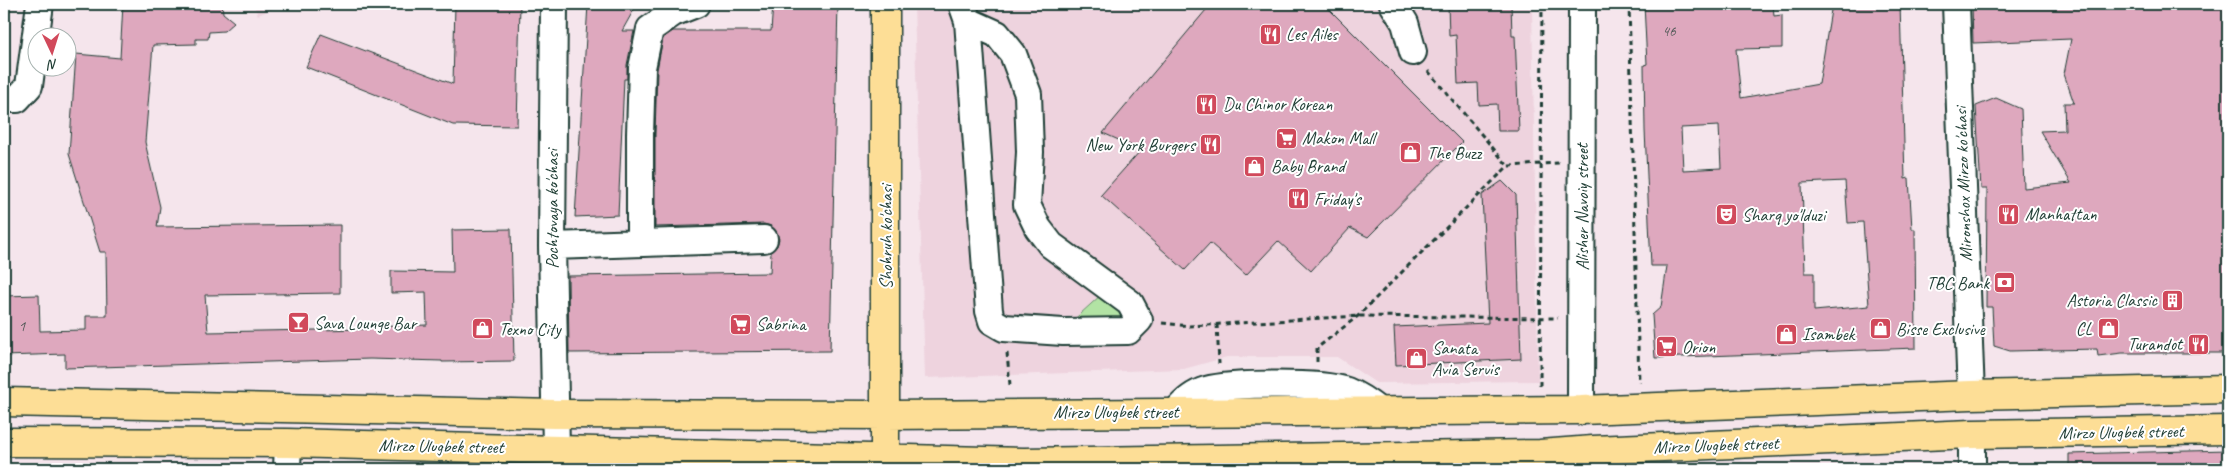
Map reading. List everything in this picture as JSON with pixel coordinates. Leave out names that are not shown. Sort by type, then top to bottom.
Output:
[{"type":"main road","name":"Shohruh ko'chasi","points":[[885,464],[886,4]]},
{"type":"main road","name":"Mirzo Ulugbek street","points":[[4,402],[554,414],[886,415],[1581,410],[1971,395],[2228,389]]},
{"type":"main road","name":"Mirzo Ulugbek street","points":[[4,442],[288,456],[556,449],[885,464],[1540,454],[1592,459],[1972,434],[2228,430]]},
{"type":"street","points":[[4,99],[17,99],[29,86],[40,4]]},
{"type":"street","name":"Pochtovaya ko'chasi","points":[[554,4],[552,246],[556,449]]},
{"type":"street","points":[[640,243],[642,68],[650,29],[666,17],[696,4]]},
{"type":"street","points":[[1393,4],[1405,22],[1412,52]]},
{"type":"street","name":"Alisher Navoiy street","points":[[1581,410],[1582,4]]},
{"type":"street","name":"Mironshox Mirzo ko'chasi","points":[[1956,4],[1971,395]]},
{"type":"street","points":[[965,13],[996,34],[1013,54],[1028,94],[1030,152],[1027,205],[1038,228],[1051,245],[1130,303],[1139,320],[1128,331],[1063,332],[1004,328],[992,321],[989,310],[965,13]]},
{"type":"street","points":[[552,246],[764,239]]},
{"type":"street","points":[[1972,434],[1972,469]]},
{"type":"path","points":[[1540,387],[1542,4]]},
{"type":"path","points":[[1629,4],[1630,130],[1639,386]]},
{"type":"path","points":[[1412,52],[1508,166]]},
{"type":"path","points":[[1317,368],[1317,348],[1358,316],[1508,166],[1582,161]]},
{"type":"path","points":[[1139,320],[1188,326],[1358,316],[1581,319]]},
{"type":"path","points":[[1217,324],[1220,368]]},
{"type":"path","points":[[1004,328],[1010,385]]},
{"type":"shaded area","points":[[253,4],[285,4],[258,15]]},
{"type":"shaded area","points":[[914,4],[1532,4],[1538,381],[1376,383],[1337,357],[1227,357],[1184,369],[925,378]]},
{"type":"green space","points":[[1102,294],[1127,321],[1068,325]]},
{"type":"building","points":[[123,4],[222,4],[223,13],[234,22],[224,31],[209,32],[208,39],[196,39],[196,44],[153,45],[145,142],[160,207],[157,227],[340,225],[340,293],[205,295],[208,332],[369,329],[369,327],[427,325],[426,292],[391,293],[391,271],[453,272],[452,230],[511,229],[514,361],[442,362],[370,359],[65,368],[65,354],[4,356],[4,296],[39,295],[40,331],[86,330],[86,316],[107,316],[106,252],[100,252],[69,154],[74,78],[78,78],[78,54],[120,58]]},
{"type":"building","points":[[455,4],[520,4],[517,126],[453,125],[306,67],[321,34],[453,84]]},
{"type":"building","points":[[588,4],[637,4],[622,31],[634,31],[627,65],[627,79],[624,79],[618,215],[575,217]]},
{"type":"building","points":[[773,4],[838,4],[830,351],[569,353],[568,276],[770,273],[771,252],[777,246],[779,239],[776,231],[771,226],[764,224],[655,227],[655,134],[657,70],[663,38],[673,31],[771,31]]},
{"type":"building","name":"Makon Mall","points":[[1211,4],[1324,4],[1462,142],[1368,237],[1350,228],[1311,271],[1278,241],[1246,275],[1210,243],[1185,270],[1101,195],[1141,150],[1103,133]]},
{"type":"building","points":[[1448,4],[1511,4],[1512,36],[1515,36],[1519,131],[1498,131],[1497,104],[1479,105],[1478,83],[1458,84],[1456,35],[1449,36]]},
{"type":"building","points":[[1644,4],[1773,4],[1774,16],[1782,15],[1782,48],[1736,49],[1741,98],[1819,84],[1832,4],[1900,4],[1905,179],[1909,178],[1912,229],[1915,229],[1916,348],[1655,358],[1652,315],[1661,307],[1667,266],[1651,266],[1645,130],[1644,65],[1647,64]],"holes":[[[1719,126],[1721,168],[1683,170],[1681,128]],[[1845,181],[1848,223],[1863,222],[1869,306],[1814,311],[1814,273],[1805,273],[1802,183]]]},
{"type":"building","points":[[1972,4],[2228,4],[2228,353],[2122,353],[2098,356],[2097,349],[2010,351],[1994,346],[1992,307],[1986,307],[1987,189],[1981,189],[1976,106],[1996,98],[2021,109],[2024,188],[2071,183],[2040,131],[2065,130],[2064,103],[2074,103],[2064,74],[2071,39],[1973,43]]},
{"type":"building","points":[[1502,181],[1516,195],[1521,359],[1396,365],[1394,327],[1488,323],[1482,195]]},
{"type":"building","points":[[2228,450],[2228,469],[2069,469],[2069,454]]},
{"type":"place","name":"Les Ailes","points":[[1270,34]]},
{"type":"place","name":"Du Chinor Korean","points":[[1207,104]]},
{"type":"place","name":"Makon Mall","points":[[1286,138]]},
{"type":"place","name":"New York Burgers","points":[[1211,145]]},
{"type":"place","name":"The Buzz","points":[[1411,153]]},
{"type":"place","name":"Baby Brand","points":[[1255,166]]},
{"type":"place","name":"Friday's","points":[[1298,199]]},
{"type":"place","name":"Manhattan","points":[[2009,214]]},
{"type":"place","name":"Sharq yo'lduzi","points":[[1726,215]]},
{"type":"place","name":"TBC Bank","points":[[2005,283]]},
{"type":"place","name":"Astoria Classic","points":[[2173,300]]},
{"type":"place","name":"Sava Lounge Bar","points":[[298,323]]},
{"type":"place","name":"Sabrina","points":[[740,324]]},
{"type":"place","name":"CL","points":[[2108,328]]},
{"type":"place","name":"Texno City","points":[[483,329]]},
{"type":"place","name":"Bisse Exclusive","points":[[1880,329]]},
{"type":"place","name":"Isambek","points":[[1786,334]]},
{"type":"place","name":"Turandot","points":[[2198,344]]},
{"type":"place","name":"Orion","points":[[1666,347]]},
{"type":"place","name":"Sanata Avia Servis","points":[[1416,358]]}]
